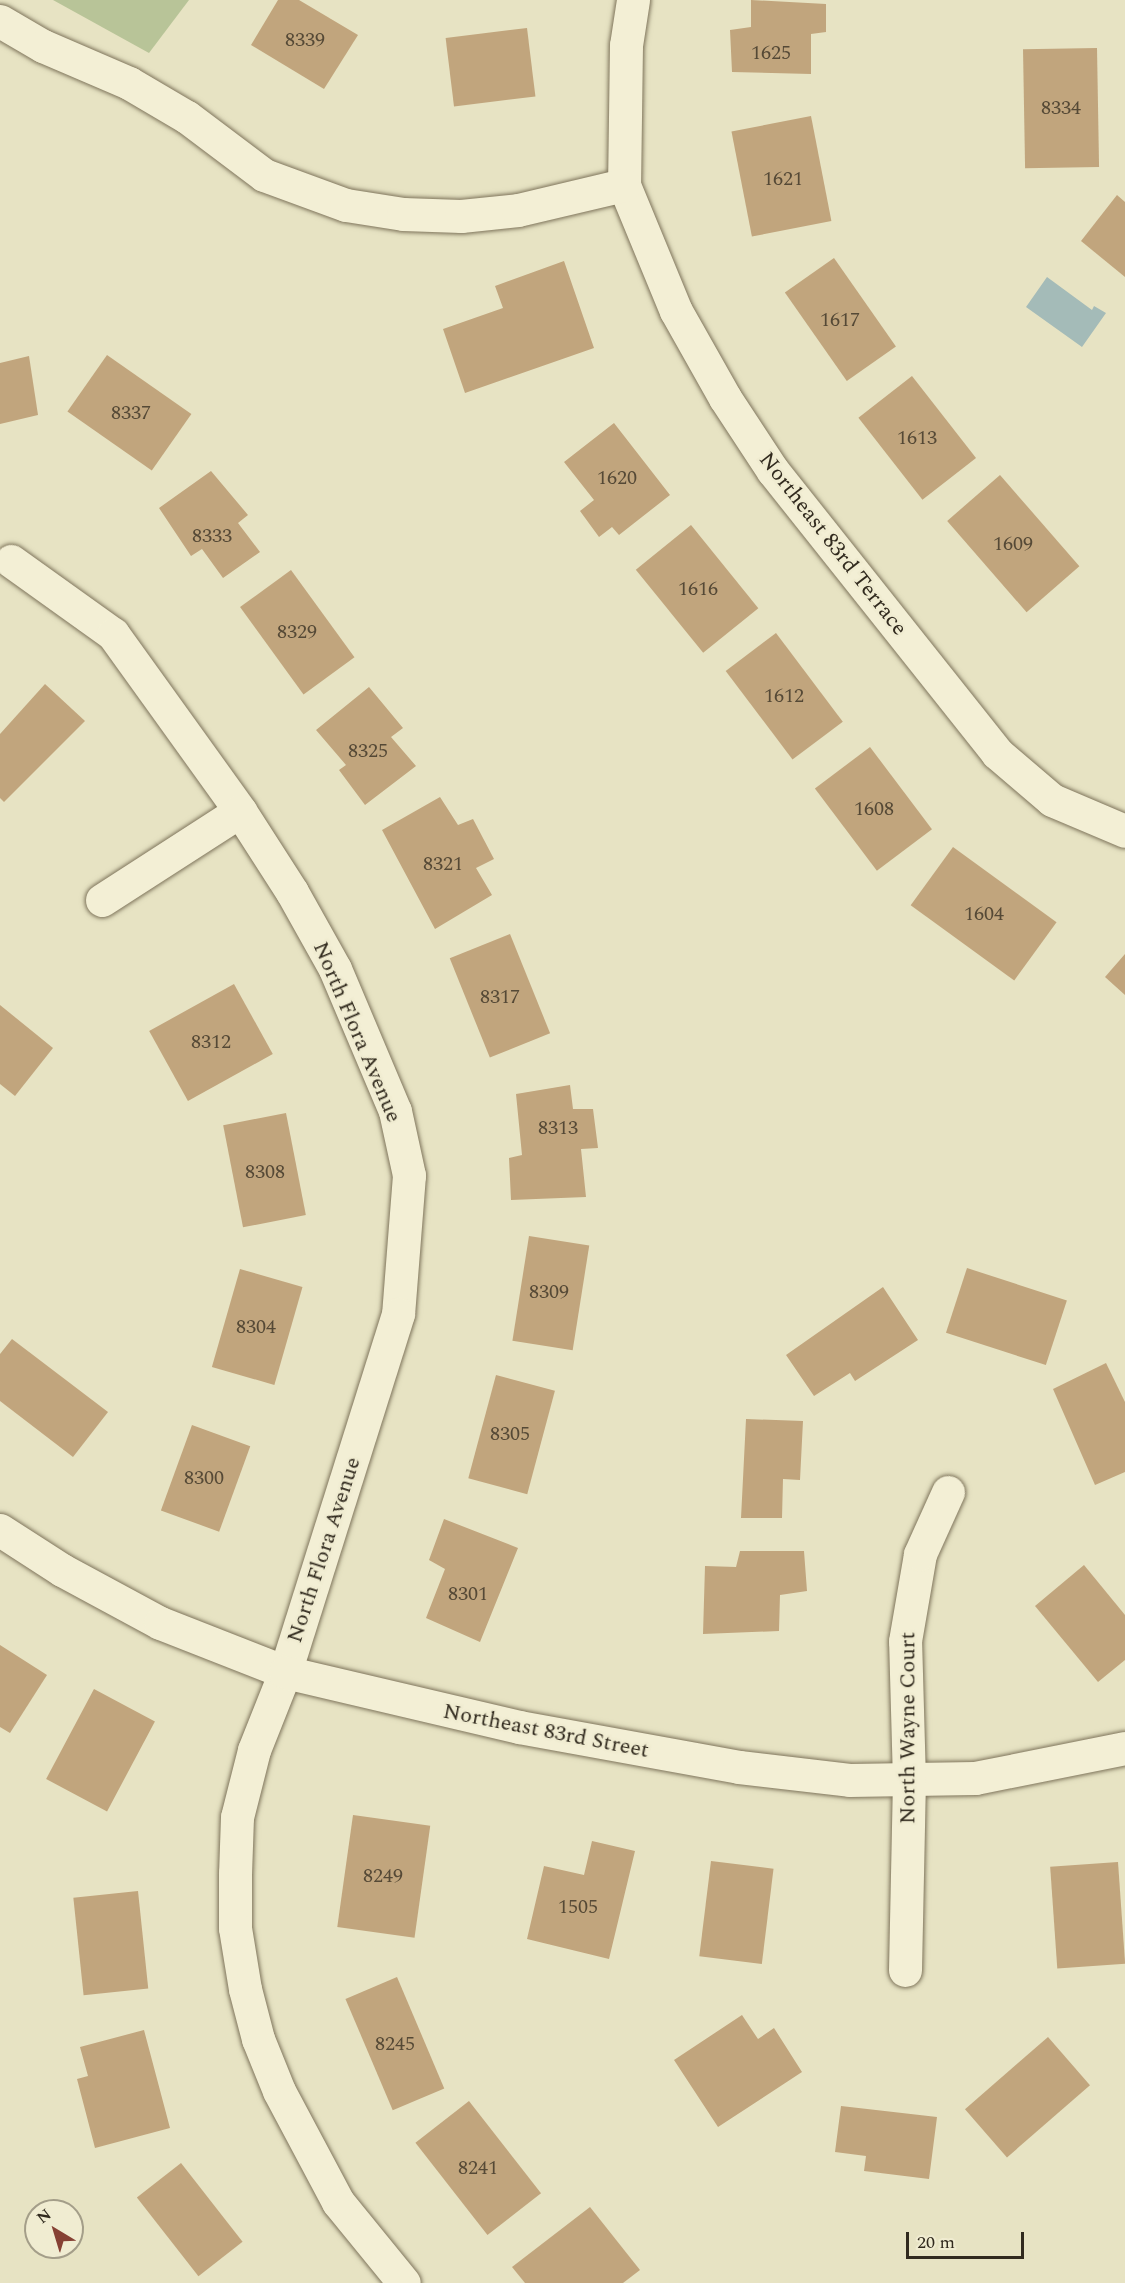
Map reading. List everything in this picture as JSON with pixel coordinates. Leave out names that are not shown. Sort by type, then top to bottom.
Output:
[{"type":"street","points":[[0,21],[43,46],[129,83],[187,117],[264,175],[346,205],[403,214],[461,216],[518,210],[624,185],[626,45],[633,0]]},
{"type":"street","name":"Northeast 83rd Terrace","points":[[624,185],[676,311],[725,399],[774,471],[997,753],[1052,800],[1125,831]]},
{"type":"street","name":"North Flora Avenue","points":[[10,561],[113,634],[240,811],[292,892],[335,969],[395,1111],[409,1175],[398,1314],[285,1672],[254,1750],[237,1817],[236,1928],[245,1989],[262,2049],[305,2144],[338,2202],[404,2283]]},
{"type":"street","points":[[102,900],[240,811]]},
{"type":"street","name":"North Wayne Court","points":[[904,1970],[909,1781],[905,1641],[920,1554],[948,1492]]},
{"type":"street","name":"Northeast 83rd Street","points":[[0,1530],[62,1570],[160,1623],[285,1672],[434,1709],[739,1767],[849,1780],[909,1781],[975,1778],[1125,1748]]},
{"type":"green space","points":[[53,0],[189,0],[149,53]]},
{"type":"water","points":[[1047,277],[1092,310],[1094,306],[1106,313],[1082,347],[1026,307]]},
{"type":"building","points":[[278,0],[299,0],[358,35],[324,89],[251,45]]},
{"type":"building","points":[[751,0],[826,4],[826,32],[811,34],[811,74],[732,72],[730,30],[751,27]]},
{"type":"building","points":[[527,28],[535,96],[454,106],[446,38]]},
{"type":"building","points":[[1097,48],[1099,167],[1025,168],[1023,49]]},
{"type":"building","points":[[811,116],[831,221],[752,236],[731,131]]},
{"type":"building","points":[[1117,195],[1125,202],[1125,277],[1081,241]]},
{"type":"building","points":[[834,258],[896,346],[847,381],[785,292]]},
{"type":"building","points":[[564,261],[594,348],[465,393],[443,329],[503,308],[495,286]]},
{"type":"building","points":[[107,355],[191,414],[152,471],[67,412]]},
{"type":"building","points":[[29,356],[38,415],[0,424],[0,363]]},
{"type":"building","points":[[912,376],[976,458],[922,500],[858,418]]},
{"type":"building","points":[[614,423],[670,495],[619,535],[612,527],[599,537],[580,511],[594,500],[564,462]]},
{"type":"building","points":[[211,471],[248,515],[238,523],[260,552],[223,578],[202,549],[191,556],[159,508]]},
{"type":"building","points":[[1000,475],[1079,566],[1027,612],[947,521]]},
{"type":"building","points":[[691,525],[758,608],[703,653],[636,570]]},
{"type":"building","points":[[291,570],[354,657],[304,694],[240,607]]},
{"type":"building","points":[[776,633],[843,722],[792,760],[726,671]]},
{"type":"building","points":[[45,684],[85,721],[4,802],[0,798],[0,734]]},
{"type":"building","points":[[369,687],[403,728],[391,737],[416,766],[365,805],[339,770],[346,765],[316,730]]},
{"type":"building","points":[[870,747],[932,829],[877,871],[815,789]]},
{"type":"building","points":[[440,797],[458,825],[473,819],[494,859],[476,868],[492,895],[435,929],[382,830]]},
{"type":"building","points":[[953,847],[1057,922],[1014,980],[911,905]]},
{"type":"building","points":[[510,934],[550,1033],[490,1058],[450,958]]},
{"type":"building","points":[[1125,954],[1125,995],[1105,977]]},
{"type":"building","points":[[234,984],[273,1054],[188,1101],[149,1031]]},
{"type":"building","points":[[0,1005],[53,1048],[15,1096],[0,1084]]},
{"type":"building","points":[[570,1085],[573,1109],[593,1109],[598,1148],[581,1149],[586,1197],[511,1200],[509,1158],[522,1155],[516,1094]]},
{"type":"building","points":[[286,1113],[306,1215],[243,1227],[223,1125]]},
{"type":"building","points":[[529,1236],[589,1246],[573,1350],[512,1341]]},
{"type":"building","points":[[967,1268],[1067,1300],[1046,1365],[946,1333]]},
{"type":"building","points":[[240,1269],[302,1287],[274,1385],[212,1367]]},
{"type":"building","points":[[883,1287],[918,1340],[855,1381],[850,1373],[814,1396],[786,1355]]},
{"type":"building","points":[[12,1339],[108,1412],[73,1457],[0,1401],[0,1354]]},
{"type":"building","points":[[1106,1363],[1125,1402],[1125,1472],[1095,1485],[1053,1389]]},
{"type":"building","points":[[496,1375],[555,1391],[527,1494],[468,1478]]},
{"type":"building","points":[[746,1419],[803,1421],[800,1480],[783,1479],[782,1518],[741,1518]]},
{"type":"building","points":[[192,1425],[250,1446],[219,1532],[161,1511]]},
{"type":"building","points":[[444,1519],[518,1548],[480,1642],[426,1618],[445,1569],[429,1560]]},
{"type":"building","points":[[740,1551],[804,1551],[807,1591],[780,1595],[779,1631],[703,1634],[705,1566],[736,1567]]},
{"type":"building","points":[[1084,1565],[1125,1615],[1125,1660],[1098,1682],[1035,1606]]},
{"type":"building","points":[[0,1645],[47,1675],[10,1733],[0,1727]]},
{"type":"building","points":[[94,1689],[155,1721],[107,1811],[46,1779]]},
{"type":"building","points":[[353,1815],[430,1826],[415,1938],[337,1927]]},
{"type":"building","points":[[592,1841],[635,1851],[609,1959],[527,1939],[544,1866],[584,1875]]},
{"type":"building","points":[[711,1861],[774,1869],[762,1964],[699,1956]]},
{"type":"building","points":[[1118,1862],[1125,1964],[1057,1968],[1050,1867]]},
{"type":"building","points":[[138,1891],[148,1988],[84,1995],[73,1898]]},
{"type":"building","points":[[397,1977],[444,2088],[393,2110],[345,1999]]},
{"type":"building","points":[[742,2015],[758,2039],[774,2028],[802,2072],[718,2127],[674,2060]]},
{"type":"building","points":[[144,2030],[170,2128],[95,2148],[77,2079],[88,2076],[80,2047]]},
{"type":"building","points":[[1048,2037],[1090,2085],[1007,2157],[965,2109]]},
{"type":"building","points":[[469,2101],[541,2193],[487,2235],[415,2143]]},
{"type":"building","points":[[841,2106],[937,2117],[929,2179],[864,2171],[866,2156],[835,2152]]},
{"type":"building","points":[[181,2163],[243,2242],[198,2276],[137,2197]]},
{"type":"building","points":[[590,2207],[640,2270],[623,2283],[525,2283],[512,2267]]}]
